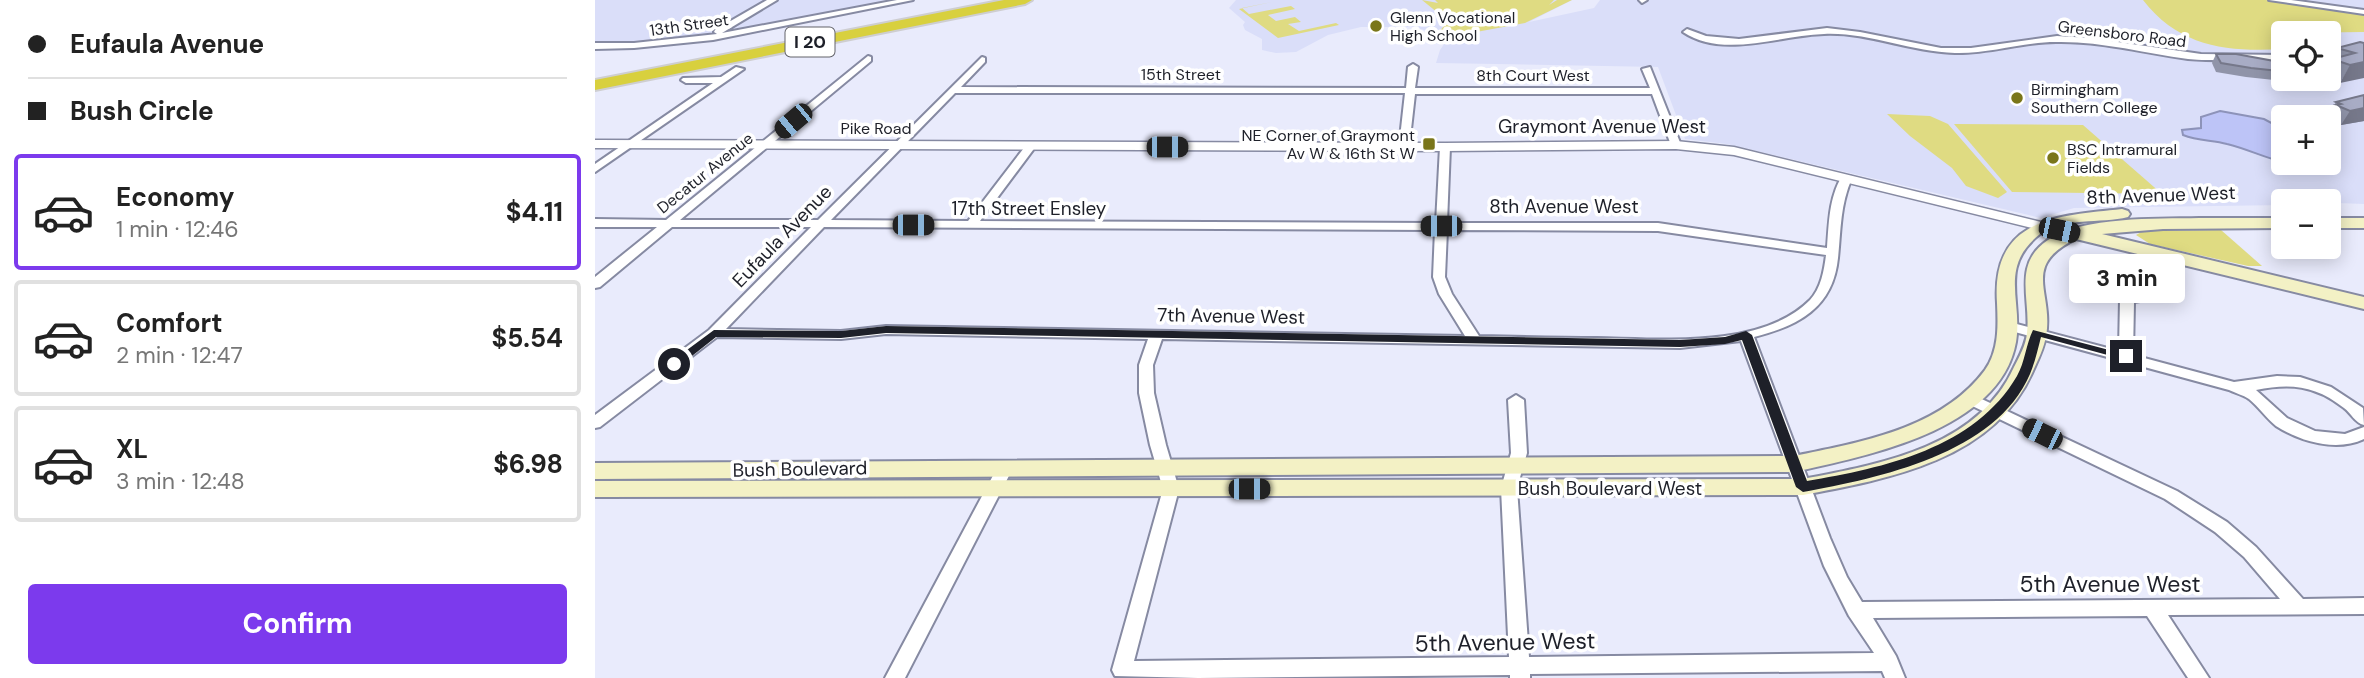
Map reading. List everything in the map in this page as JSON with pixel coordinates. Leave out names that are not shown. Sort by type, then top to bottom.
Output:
[{"type":"highway","name":"I 20","points":[[595,76],[989,0]]},
{"type":"highway","name":"I 20","points":[[595,85],[1025,0]]},
{"type":"main road","name":"8th Avenue West","points":[[2040,226],[2082,218],[2129,214],[2271,212]]},
{"type":"main road","points":[[2341,212],[2364,212]]},
{"type":"main road","name":"8th Avenue West","points":[[2078,234],[2131,226],[2271,223]]},
{"type":"main road","points":[[2341,223],[2364,223]]},
{"type":"main road","name":"Graymont Avenue West","points":[[2040,226],[2364,303]]},
{"type":"main road","name":"Bush Boulevard West","points":[[1005,468],[1794,464],[1887,443],[1921,429],[1969,398],[1994,372],[2004,350],[2009,326],[2006,277],[2010,259],[2028,235],[2040,226]]},
{"type":"main road","points":[[2131,226],[2126,230],[2130,238],[2150,251]]},
{"type":"main road","name":"Bush Boulevard West","points":[[993,489],[1803,487],[1863,476],[1916,459],[1962,438],[1997,412],[2024,374],[2037,332],[2031,284],[2035,265],[2052,245],[2078,234]]},
{"type":"main road","name":"Bush Boulevard","points":[[595,471],[1005,468]]},
{"type":"main road","name":"Bush Boulevard","points":[[595,489],[993,489]]},
{"type":"street","points":[[707,38],[773,0]]},
{"type":"street","name":"13th Street","points":[[595,47],[640,46],[707,38],[909,0]]},
{"type":"street","points":[[2273,0],[2364,12]]},
{"type":"street","name":"Greensboro Road","points":[[1687,33],[1711,42],[1751,42],[1827,31],[1866,35],[1940,50],[1986,50],[2022,41],[2062,39],[2199,57],[2271,58]]},
{"type":"street","name":"Decatur Avenue","points":[[595,284],[868,59]]},
{"type":"street","name":"Eufaula Avenue","points":[[595,423],[714,333],[982,60]]},
{"type":"street","points":[[1404,147],[1413,67]]},
{"type":"street","points":[[595,169],[739,69]]},
{"type":"street","points":[[1647,69],[1676,145]]},
{"type":"street","points":[[686,80],[723,80]]},
{"type":"street","name":"15th Street","points":[[952,90],[1410,90]]},
{"type":"street","name":"8th Court West","points":[[1410,90],[1656,91]]},
{"type":"street","name":"Pike Road","points":[[595,144],[1031,146]]},
{"type":"street","name":"Graymont Avenue West","points":[[1031,146],[1676,145],[1734,151],[2040,226]]},
{"type":"street","points":[[971,225],[1031,146]]},
{"type":"street","points":[[1445,147],[1439,277],[1444,296],[1466,325],[1474,341]]},
{"type":"street","name":"7th Avenue West","points":[[714,333],[841,335],[886,330],[1680,344],[1725,341],[1790,320],[1813,306],[1827,283],[1837,195],[1846,177]]},
{"type":"street","name":"17th Street Ensley","points":[[595,223],[1126,226]]},
{"type":"street","name":"8th Avenue West","points":[[1126,226],[1658,227],[1831,252]]},
{"type":"street","points":[[2126,356],[2127,299],[2147,296]]},
{"type":"street","points":[[2009,326],[2234,387],[2254,396],[2281,421],[2314,435],[2353,439],[2364,432]]},
{"type":"street","points":[[1157,334],[1146,365],[1149,398],[1163,467],[1171,489]]},
{"type":"street","points":[[1746,335],[1833,568],[1856,610],[1873,631],[1892,670]]},
{"type":"street","points":[[2234,387],[2254,388],[2279,380],[2308,384],[2347,401],[2364,420]]},
{"type":"street","points":[[1969,398],[2171,495],[2221,527],[2250,552],[2299,607]]},
{"type":"street","points":[[1516,400],[1519,453],[1509,488],[1520,672]]},
{"type":"street","points":[[895,678],[1005,468]]},
{"type":"street","name":"5th Avenue West","points":[[1171,489],[1122,670],[1892,670]]},
{"type":"street","name":"5th Avenue West","points":[[1856,610],[2364,606]]},
{"type":"street","points":[[2153,609],[2199,678]]},
{"type":"shaded area","points":[[595,0],[894,0],[707,35],[628,43],[595,43]]},
{"type":"shaded area","name":"Birmingham Southern College","points":[[1236,0],[1572,0],[1529,22],[1594,8],[1600,0],[2364,0],[2364,204],[2341,203],[2341,189],[2271,189],[2271,205],[2074,208],[2041,218],[1727,144],[1685,139],[1658,67],[1436,63],[1440,50],[1449,37],[1414,27],[1361,27],[1328,35],[1296,52],[1276,53],[1262,50],[1262,39],[1245,30],[1245,22],[1229,8]]},
{"type":"shaded area","points":[[1422,0],[1438,3],[1435,0],[1554,0],[1549,5],[1557,0],[1572,0],[1525,23],[1449,37],[1438,33],[1444,26],[1442,15],[1459,13],[1438,13]]},
{"type":"shaded area","points":[[2143,0],[2266,0],[2364,14],[2364,32],[2341,32],[2341,21],[2271,21],[2271,50],[2244,49],[2207,44],[2189,37],[2157,16]]},
{"type":"shaded area","points":[[1291,6],[1295,9],[1268,15],[1276,21],[1295,17],[1301,22],[1288,24],[1299,31],[1336,23],[1339,25],[1278,38],[1239,9],[1242,8],[1249,14]]},
{"type":"shaded area","points":[[1887,114],[1930,116],[1948,124],[2007,192],[1998,198],[1966,186],[1952,168],[1910,136]]},
{"type":"shaded area","name":"BSC Intramural Fields","points":[[1954,124],[2083,125],[2162,194],[2012,192]]},
{"type":"shaded area","points":[[2221,230],[2262,266],[2248,266],[2150,244],[2136,235],[2143,231]]},
{"type":"water","points":[[2220,111],[2271,123],[2271,158],[2227,144],[2183,135],[2182,130],[2201,128],[2201,117]]},
{"type":"building","points":[[2364,43],[2364,62],[2350,65],[2341,62],[2341,57],[2355,53],[2341,47]]},
{"type":"building","points":[[2216,54],[2236,54],[2271,60],[2271,70],[2251,68],[2221,63]]},
{"type":"building","points":[[2364,95],[2364,108],[2350,111],[2336,105],[2341,104],[2336,102]]},
{"type":"place","name":"Glenn Vocational High School","points":[[1376,26]]},
{"type":"place","name":"Birmingham Southern College","points":[[2017,98]]},
{"type":"place","name":"NE Corner of Graymont Av W & 16th St W","points":[[1429,144]]},
{"type":"place","name":"BSC Intramural Fields","points":[[2053,158]]},
{"type":"route","points":[[674,364],[714,333],[841,335],[886,330],[1680,344],[1725,341],[1746,335],[1803,487],[1863,476],[1916,459],[1962,438],[1997,412],[2024,374],[2037,332],[2126,356]]}]
